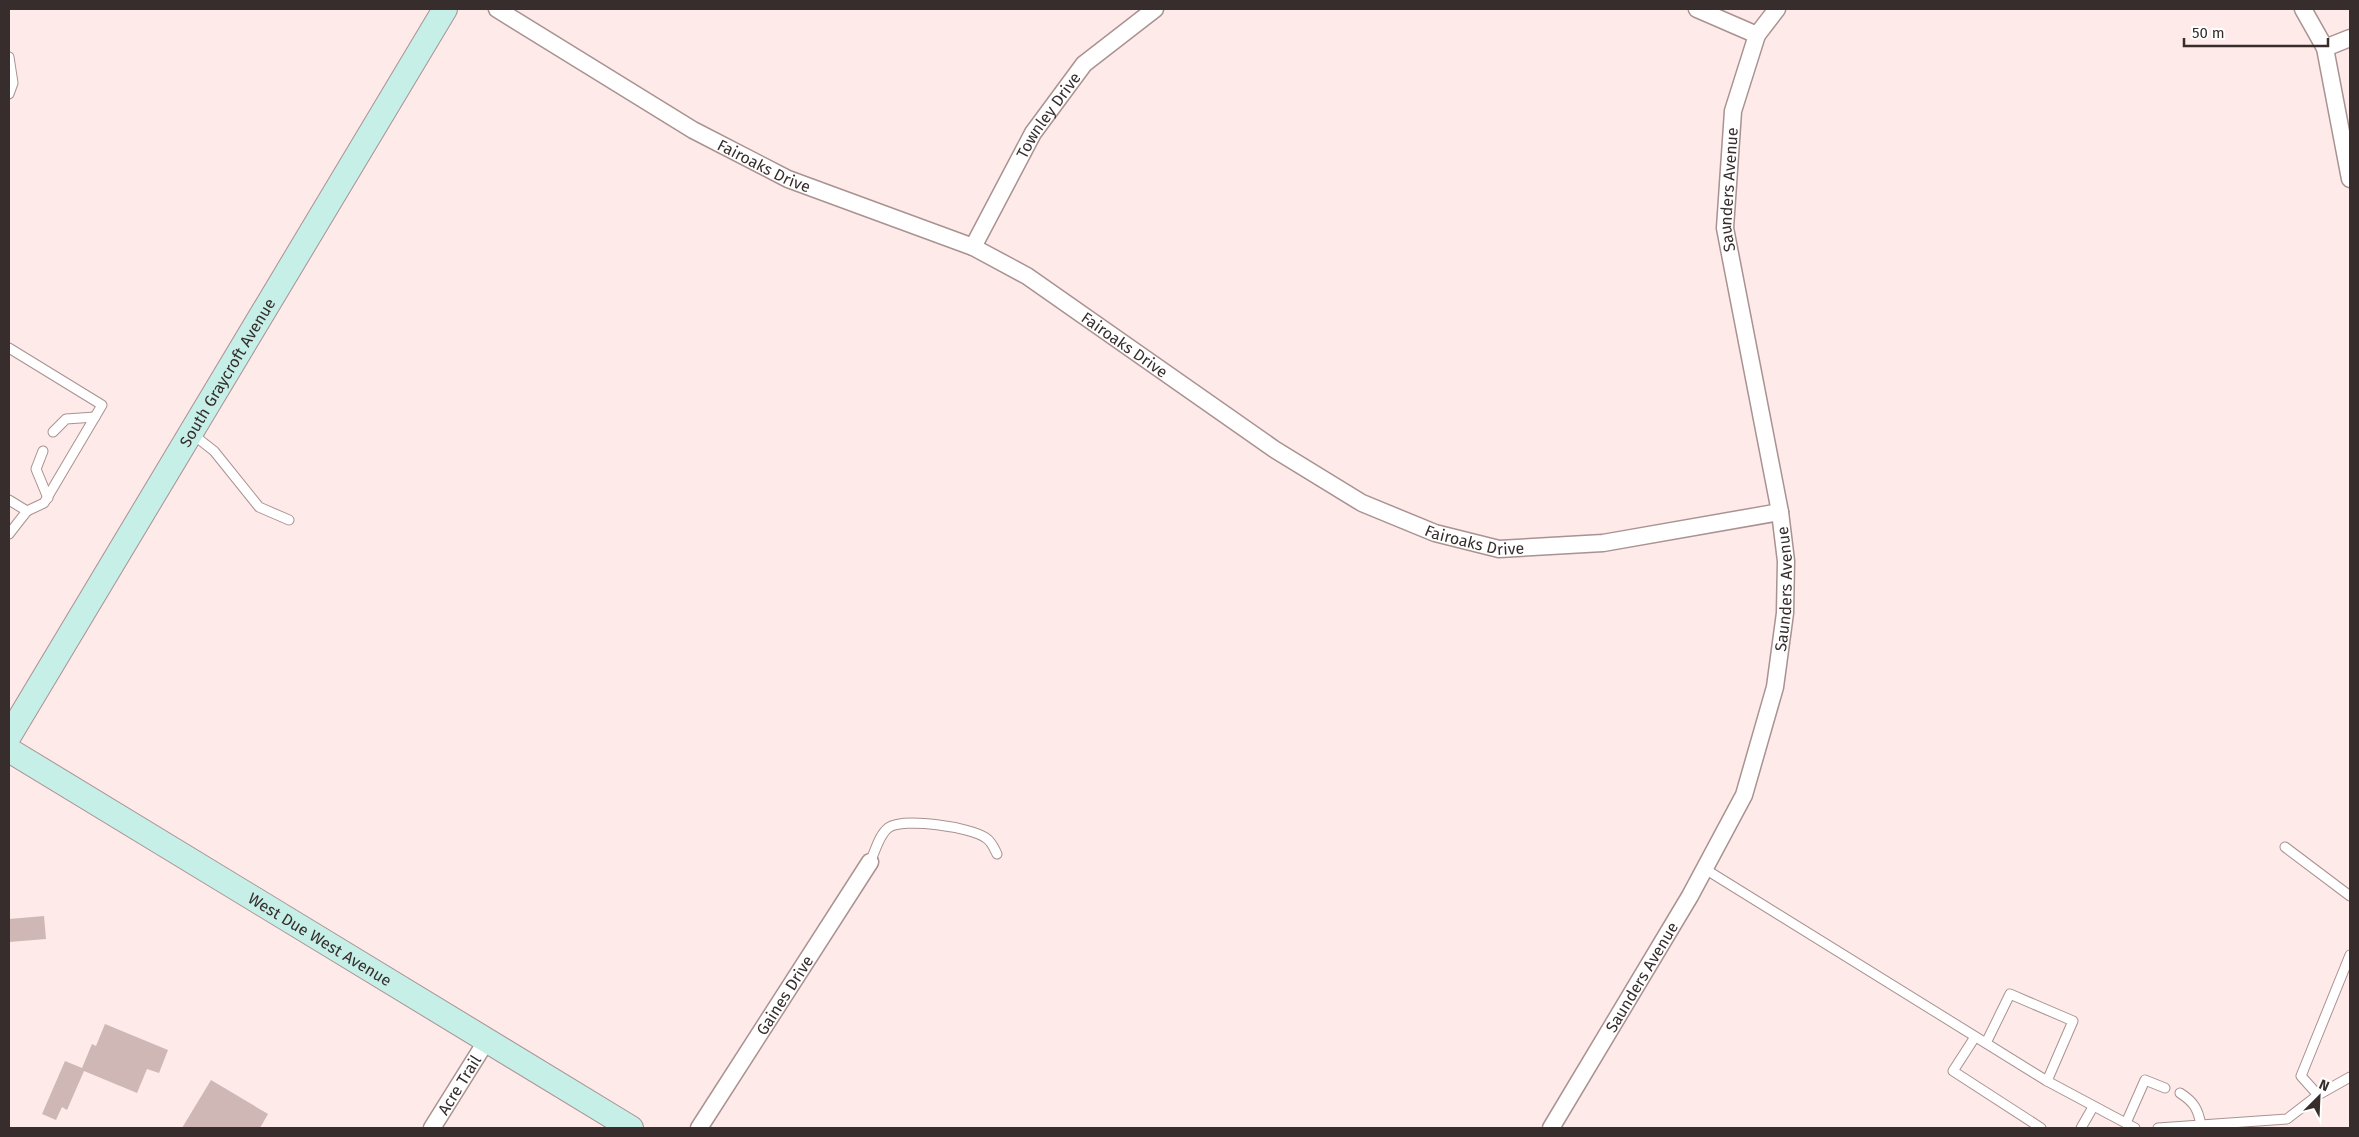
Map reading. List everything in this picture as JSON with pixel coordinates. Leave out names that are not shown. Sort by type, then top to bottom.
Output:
[{"type":"main road","name":"South Graycroft Avenue","points":[[9,736],[445,9]]},
{"type":"main road","name":"West Due West Avenue","points":[[9,750],[632,1128]]},
{"type":"street","name":"Fairoaks Drive","points":[[497,9],[693,130],[788,179],[973,247],[1027,276],[1274,449],[1354,498],[1435,533],[1499,549],[1604,543],[1780,512]]},
{"type":"street","name":"Townley Drive","points":[[973,247],[1033,133],[1084,64],[1156,9]]},
{"type":"street","points":[[1697,9],[1757,35]]},
{"type":"street","name":"Saunders Avenue","points":[[1551,1128],[1705,870],[1744,795],[1775,686],[1785,613],[1786,561],[1780,512],[1724,228],[1733,112],[1757,35],[1777,9]]},
{"type":"street","points":[[2303,9],[2325,48],[2350,179]]},
{"type":"street","points":[[2325,48],[2350,38]]},
{"type":"street","name":"Gaines Drive","points":[[699,1128],[870,862]]},
{"type":"street","name":"Acre Trail","points":[[432,1128],[487,1040]]},
{"type":"lane","points":[[9,57],[13,84],[9,94]]},
{"type":"lane","points":[[9,348],[102,405],[44,504],[27,511],[9,534]]},
{"type":"lane","points":[[53,432],[66,419],[95,417]]},
{"type":"lane","points":[[190,433],[214,451],[260,506],[289,520]]},
{"type":"lane","points":[[43,451],[36,469],[48,498]]},
{"type":"lane","points":[[9,500],[27,511]]},
{"type":"lane","points":[[870,862],[882,834],[889,827],[899,825],[929,824],[974,832],[987,839],[996,854]]},
{"type":"lane","points":[[2285,847],[2350,896]]},
{"type":"lane","points":[[1705,870],[2047,1081],[2135,1128]]},
{"type":"lane","points":[[2318,1095],[2301,1076],[2350,955]]},
{"type":"lane","points":[[1986,1043],[2010,994],[2073,1021],[2047,1081]]},
{"type":"lane","points":[[1975,1037],[1953,1072],[2041,1128]]},
{"type":"lane","points":[[2158,1128],[2288,1119],[2318,1095],[2350,1077]]},
{"type":"lane","points":[[2126,1123],[2145,1080],[2165,1088]]},
{"type":"lane","points":[[2180,1094],[2191,1100],[2198,1110],[2201,1125]]},
{"type":"lane","points":[[2081,1128],[2093,1107]]},
{"type":"building","points":[[44,916],[46,939],[9,942],[9,919]]},
{"type":"building","points":[[105,1024],[168,1050],[159,1073],[147,1069],[137,1093],[84,1071],[67,1110],[62,1107],[56,1120],[42,1114],[65,1061],[82,1068],[92,1044],[96,1046]]},
{"type":"building","points":[[211,1080],[268,1114],[260,1128],[182,1128]]}]
